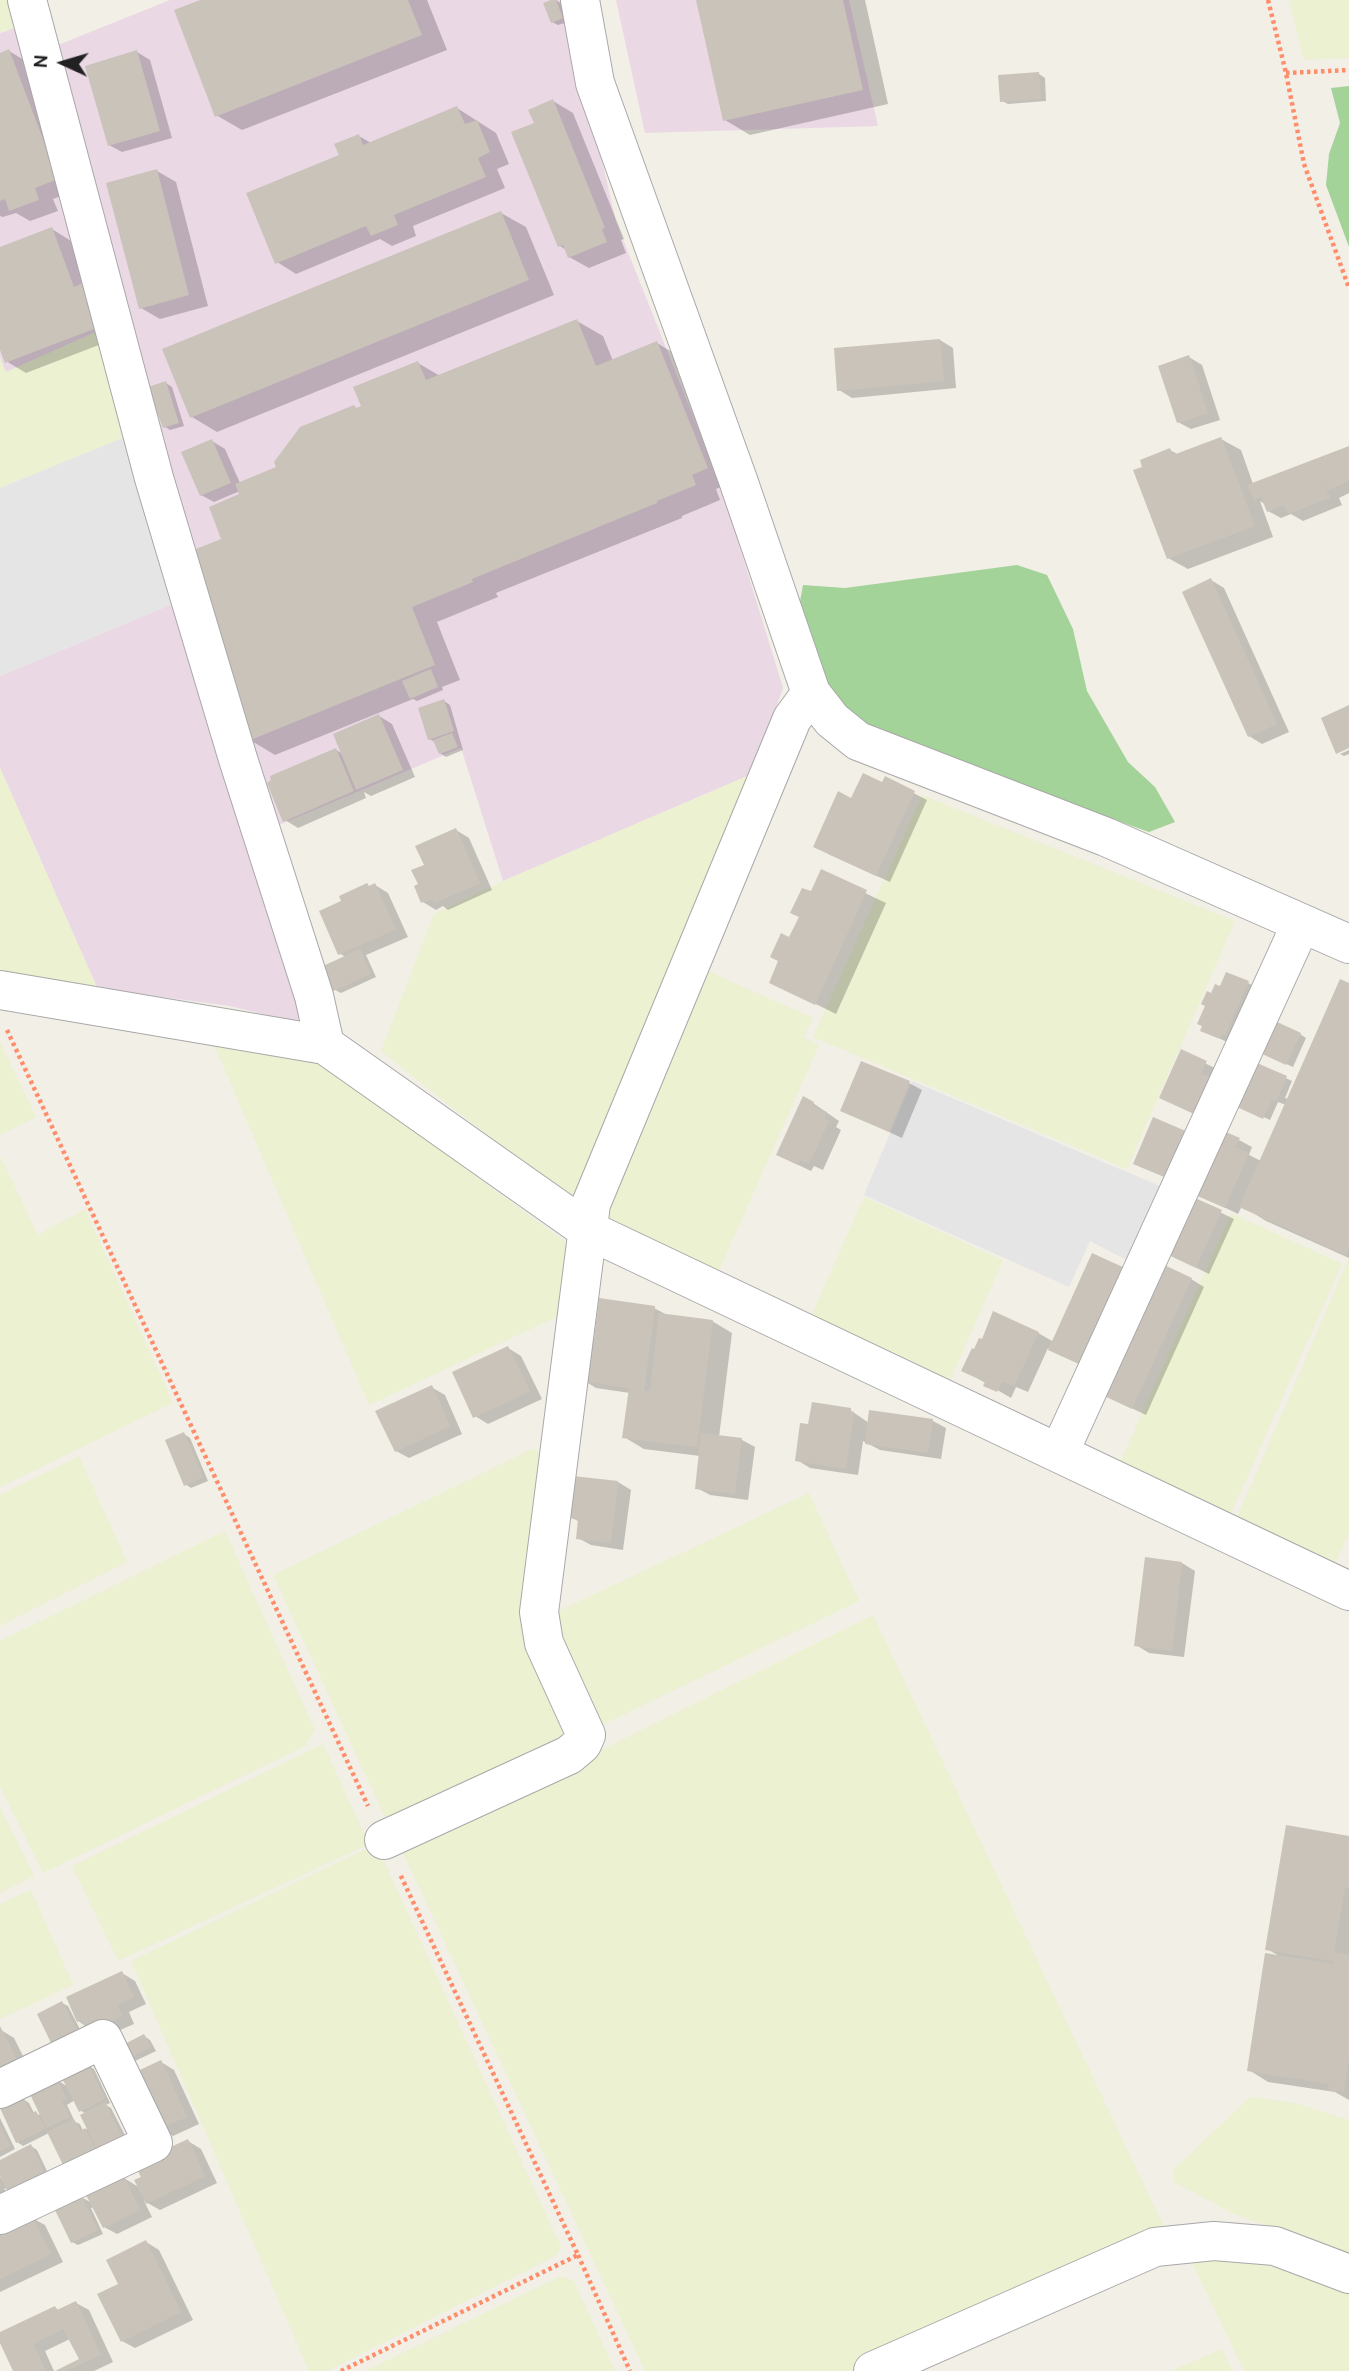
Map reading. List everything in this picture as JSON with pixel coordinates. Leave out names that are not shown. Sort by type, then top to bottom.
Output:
[{"type":"street","points":[[27,0],[154,478],[238,760],[314,996],[325,1045]]},
{"type":"street","points":[[580,0],[595,83],[738,480],[811,693],[832,720],[858,741],[1106,837],[1349,944]]},
{"type":"street","points":[[384,1840],[569,1755],[582,1744],[586,1735],[544,1643],[539,1612],[591,1204],[792,719],[811,693]]},
{"type":"street","points":[[1059,1453],[1301,923]]},
{"type":"street","points":[[3,1008],[325,1045],[586,1229],[1349,1591]]},
{"type":"street","points":[[0,2089],[103,2039],[153,2143],[0,2215]]},
{"type":"street","points":[[873,2371],[1155,2247],[1214,2241],[1275,2246],[1349,2274]]},
{"type":"path","points":[[1268,0],[1304,164],[1349,288]]},
{"type":"path","points":[[1286,73],[1349,70]]},
{"type":"path","points":[[3,1008],[630,2371]]},
{"type":"path","points":[[341,2371],[578,2255]]},
{"type":"shaded area","points":[[170,0],[565,0],[616,222],[722,489],[783,688],[752,774],[503,881],[461,748],[274,827],[257,776],[53,47]]},
{"type":"shaded area","points":[[616,0],[849,0],[878,126],[645,133]]},
{"type":"shaded area","points":[[22,25],[103,329],[5,373],[0,357],[0,33]]},
{"type":"shaded area","points":[[130,435],[177,602],[0,676],[0,488]]},
{"type":"shaded area","points":[[177,602],[307,999],[297,1022],[229,1006],[97,988],[0,768],[0,676]]},
{"type":"shaded area","points":[[912,1081],[1167,1189],[1134,1264],[1090,1241],[1069,1287],[864,1195]]},
{"type":"green space","points":[[0,0],[15,0],[22,25],[0,33]]},
{"type":"green space","points":[[1289,0],[1349,0],[1349,58],[1304,60]]},
{"type":"green space","points":[[1349,86],[1349,247],[1326,185],[1329,154],[1340,123],[1331,88]]},
{"type":"green space","points":[[103,329],[130,435],[0,488],[0,358],[6,372]]},
{"type":"green space","points":[[1017,565],[1047,575],[1073,629],[1087,691],[1128,762],[1155,787],[1175,822],[1149,832],[972,769],[857,725],[832,698],[798,612],[803,585],[845,588]]},
{"type":"green space","points":[[0,768],[98,989],[0,971]]},
{"type":"green space","points":[[752,774],[576,1199],[531,1170],[381,1051],[434,914],[503,881]]},
{"type":"green space","points":[[922,795],[1235,921],[1127,1169],[813,1037]]},
{"type":"green space","points":[[706,970],[813,1018],[804,1037],[819,1045],[714,1282],[605,1220]]},
{"type":"green space","points":[[211,1038],[307,1059],[340,1076],[565,1242],[572,1256],[569,1311],[369,1405]]},
{"type":"green space","points":[[0,1042],[36,1117],[0,1135]]},
{"type":"green space","points":[[0,1156],[38,1235],[85,1209],[173,1403],[0,1487]]},
{"type":"green space","points":[[864,1197],[1003,1260],[949,1383],[809,1321]]},
{"type":"green space","points":[[1231,1213],[1342,1264],[1229,1518],[1120,1463]]},
{"type":"green space","points":[[1349,1258],[1349,1532],[1335,1563],[1236,1520]]},
{"type":"green space","points":[[534,1448],[547,1461],[526,1624],[572,1734],[386,1819],[273,1575]]},
{"type":"green space","points":[[79,1456],[127,1562],[0,1626],[0,1495]]},
{"type":"green space","points":[[809,1493],[859,1601],[600,1726],[550,1615]]},
{"type":"green space","points":[[225,1531],[315,1730],[305,1746],[43,1873],[0,1786],[0,1641]]},
{"type":"green space","points":[[873,1615],[1165,2229],[849,2371],[645,2371],[403,1853],[410,1839],[559,1771]]},
{"type":"green space","points":[[323,1744],[369,1844],[118,1961],[72,1866]]},
{"type":"green space","points":[[0,1807],[34,1876],[0,1893]]},
{"type":"green space","points":[[376,1844],[561,2247],[557,2255],[327,2371],[309,2371],[131,1961]]},
{"type":"green space","points":[[31,1890],[73,1985],[0,2019],[0,1904]]},
{"type":"green space","points":[[1250,2097],[1295,2103],[1349,2120],[1349,2255],[1232,2213],[1174,2182],[1174,2169]]},
{"type":"green space","points":[[1214,2256],[1265,2259],[1349,2289],[1349,2371],[1244,2371],[1192,2262]]},
{"type":"green space","points":[[561,2276],[574,2281],[615,2371],[365,2371]]},
{"type":"green space","points":[[1222,2349],[1232,2371],[1171,2371]]},
{"type":"building","points":[[200,0],[408,0],[422,35],[215,117],[174,10]]},
{"type":"building","points":[[556,0],[563,18],[551,23],[543,3]]},
{"type":"building","points":[[696,0],[843,0],[863,90],[723,121]]},
{"type":"building","points":[[9,49],[58,179],[35,188],[39,200],[9,211],[5,199],[0,201],[0,53]]},
{"type":"building","points":[[137,50],[160,131],[108,146],[85,66]]},
{"type":"building","points":[[1039,72],[1041,99],[1000,102],[998,75]]},
{"type":"building","points":[[553,99],[605,228],[602,229],[607,242],[568,258],[563,245],[558,247],[511,132],[534,123],[528,110]]},
{"type":"building","points":[[457,106],[465,124],[477,120],[490,152],[478,158],[486,177],[394,215],[398,225],[371,236],[366,226],[275,264],[246,193],[339,155],[334,144],[359,134],[363,145]]},
{"type":"building","points":[[157,169],[189,295],[139,309],[106,183]]},
{"type":"building","points":[[501,211],[529,280],[190,418],[162,349]]},
{"type":"building","points":[[52,227],[74,287],[83,283],[99,327],[5,363],[0,350],[0,247]]},
{"type":"building","points":[[577,319],[596,366],[657,341],[708,468],[692,475],[696,485],[412,607],[435,665],[248,741],[191,551],[221,539],[209,507],[239,494],[235,484],[276,467],[274,462],[300,427],[354,405],[356,408],[361,406],[353,387],[418,361],[426,380]]},
{"type":"building","points":[[940,339],[944,381],[837,391],[834,348]]},
{"type":"building","points":[[1189,355],[1208,413],[1177,423],[1158,366]]},
{"type":"building","points":[[166,381],[179,423],[163,428],[148,387]]},
{"type":"building","points":[[1221,437],[1255,526],[1167,559],[1133,470],[1142,467],[1140,460],[1170,448],[1173,455]]},
{"type":"building","points":[[212,439],[231,483],[200,496],[181,452]]},
{"type":"building","points":[[1349,446],[1349,481],[1328,490],[1320,474],[1330,498],[1288,514],[1284,505],[1267,512],[1261,497],[1254,500],[1247,485]]},
{"type":"building","points":[[1211,578],[1277,724],[1248,737],[1182,592]]},
{"type":"building","points":[[431,669],[438,687],[410,699],[402,681]]},
{"type":"building","points":[[444,699],[454,731],[428,740],[418,708]]},
{"type":"building","points":[[1349,705],[1349,748],[1336,754],[1321,718]]},
{"type":"building","points":[[379,714],[403,770],[356,790],[333,734]]},
{"type":"building","points":[[452,733],[458,747],[439,754],[433,740]]},
{"type":"building","points":[[336,748],[354,791],[283,822],[267,783],[271,780],[270,776]]},
{"type":"building","points":[[863,773],[882,782],[885,776],[915,791],[876,876],[813,847],[838,791],[851,798]]},
{"type":"building","points":[[456,828],[480,883],[434,903],[432,899],[421,903],[414,886],[418,884],[411,870],[424,865],[415,846]]},
{"type":"building","points":[[821,869],[867,890],[815,1005],[769,983],[778,961],[770,957],[781,933],[789,937],[799,917],[790,913],[802,888],[811,891]]},
{"type":"building","points":[[367,883],[369,886],[375,883],[396,929],[338,955],[319,911],[341,901],[339,896]]},
{"type":"building","points":[[360,949],[371,974],[333,991],[323,966]]},
{"type":"building","points":[[1226,972],[1249,981],[1225,1036],[1222,1034],[1220,1039],[1200,1031],[1202,1026],[1197,1024],[1205,1006],[1201,1004],[1207,991],[1211,993],[1215,984],[1220,986]]},
{"type":"building","points":[[1340,979],[1349,983],[1349,1248],[1346,1255],[1239,1207]]},
{"type":"building","points":[[1275,1021],[1301,1033],[1286,1065],[1260,1053]]},
{"type":"building","points":[[1181,1049],[1207,1061],[1201,1074],[1209,1077],[1192,1113],[1159,1098]]},
{"type":"building","points":[[861,1061],[910,1081],[889,1132],[840,1111]]},
{"type":"building","points":[[1257,1063],[1287,1076],[1276,1102],[1272,1100],[1263,1119],[1237,1107]]},
{"type":"building","points":[[803,1096],[814,1102],[813,1106],[827,1112],[824,1119],[829,1121],[809,1164],[800,1160],[798,1165],[776,1155]]},
{"type":"building","points":[[1153,1117],[1188,1132],[1169,1179],[1133,1164]]},
{"type":"building","points":[[1221,1130],[1240,1138],[1235,1147],[1249,1153],[1225,1208],[1193,1194]]},
{"type":"building","points":[[1186,1194],[1222,1210],[1196,1268],[1160,1251]]},
{"type":"building","points":[[1092,1253],[1125,1268],[1081,1365],[1048,1350]]},
{"type":"building","points":[[1160,1263],[1192,1278],[1132,1409],[1100,1394]]},
{"type":"building","points":[[599,1298],[655,1306],[644,1391],[650,1391],[659,1313],[713,1320],[697,1447],[622,1438],[629,1388],[581,1381],[587,1338],[594,1339]]},
{"type":"building","points":[[993,1311],[1039,1332],[1014,1386],[1002,1381],[997,1392],[983,1386],[985,1382],[961,1371],[972,1348],[974,1349],[979,1338],[982,1339]]},
{"type":"building","points":[[508,1346],[530,1391],[473,1418],[452,1372]]},
{"type":"building","points":[[432,1385],[450,1426],[395,1452],[375,1411]]},
{"type":"building","points":[[812,1402],[851,1408],[854,1412],[846,1469],[795,1461],[800,1423],[808,1424]]},
{"type":"building","points":[[869,1410],[933,1419],[928,1453],[865,1444]]},
{"type":"building","points":[[184,1432],[203,1477],[184,1486],[165,1440]]},
{"type":"building","points":[[701,1433],[742,1438],[735,1494],[695,1489]]},
{"type":"building","points":[[573,1476],[618,1481],[611,1543],[576,1539],[578,1519],[568,1518]]},
{"type":"building","points":[[1145,1557],[1182,1562],[1172,1651],[1134,1646]]},
{"type":"building","points":[[1286,1825],[1349,1836],[1349,1888],[1345,1887],[1334,1952],[1349,1955],[1349,2058],[1344,2092],[1328,2090],[1329,2084],[1247,2071],[1265,1953],[1333,1964],[1333,1961],[1265,1950]]},
{"type":"building","points":[[122,1971],[134,1997],[117,2005],[122,2016],[87,2032],[82,2020],[77,2022],[66,1997]]},
{"type":"building","points":[[62,2001],[81,2038],[55,2051],[37,2014]]},
{"type":"building","points":[[0,2026],[17,2060],[0,2069]]},
{"type":"building","points":[[144,2034],[151,2047],[126,2060],[119,2047]]},
{"type":"building","points":[[161,2060],[187,2117],[158,2129],[129,2075]]},
{"type":"building","points":[[88,2063],[105,2099],[79,2112],[61,2076]]},
{"type":"building","points":[[57,2078],[67,2099],[62,2101],[70,2117],[46,2128],[29,2092]]},
{"type":"building","points":[[23,2097],[31,2113],[36,2111],[45,2129],[16,2143],[0,2108]]},
{"type":"building","points":[[105,2102],[123,2138],[98,2151],[80,2115]]},
{"type":"building","points":[[74,2119],[80,2131],[85,2128],[98,2155],[66,2171],[47,2132]]},
{"type":"building","points":[[0,2125],[10,2146],[0,2151]]},
{"type":"building","points":[[188,2139],[205,2176],[146,2204],[134,2180],[141,2177],[134,2164]]},
{"type":"building","points":[[31,2144],[45,2174],[8,2192],[0,2176],[0,2160]]},
{"type":"building","points":[[124,2176],[140,2210],[103,2228],[86,2195]]},
{"type":"building","points":[[81,2195],[98,2230],[71,2243],[54,2208]]},
{"type":"building","points":[[32,2216],[51,2254],[0,2279],[0,2231]]},
{"type":"building","points":[[146,2240],[181,2312],[121,2342],[97,2294],[118,2284],[106,2260]]},
{"type":"building","points":[[76,2301],[101,2355],[66,2371],[55,2371],[79,2359],[63,2329],[33,2344],[46,2371],[13,2371],[0,2343],[0,2332],[55,2306],[57,2310]]}]
